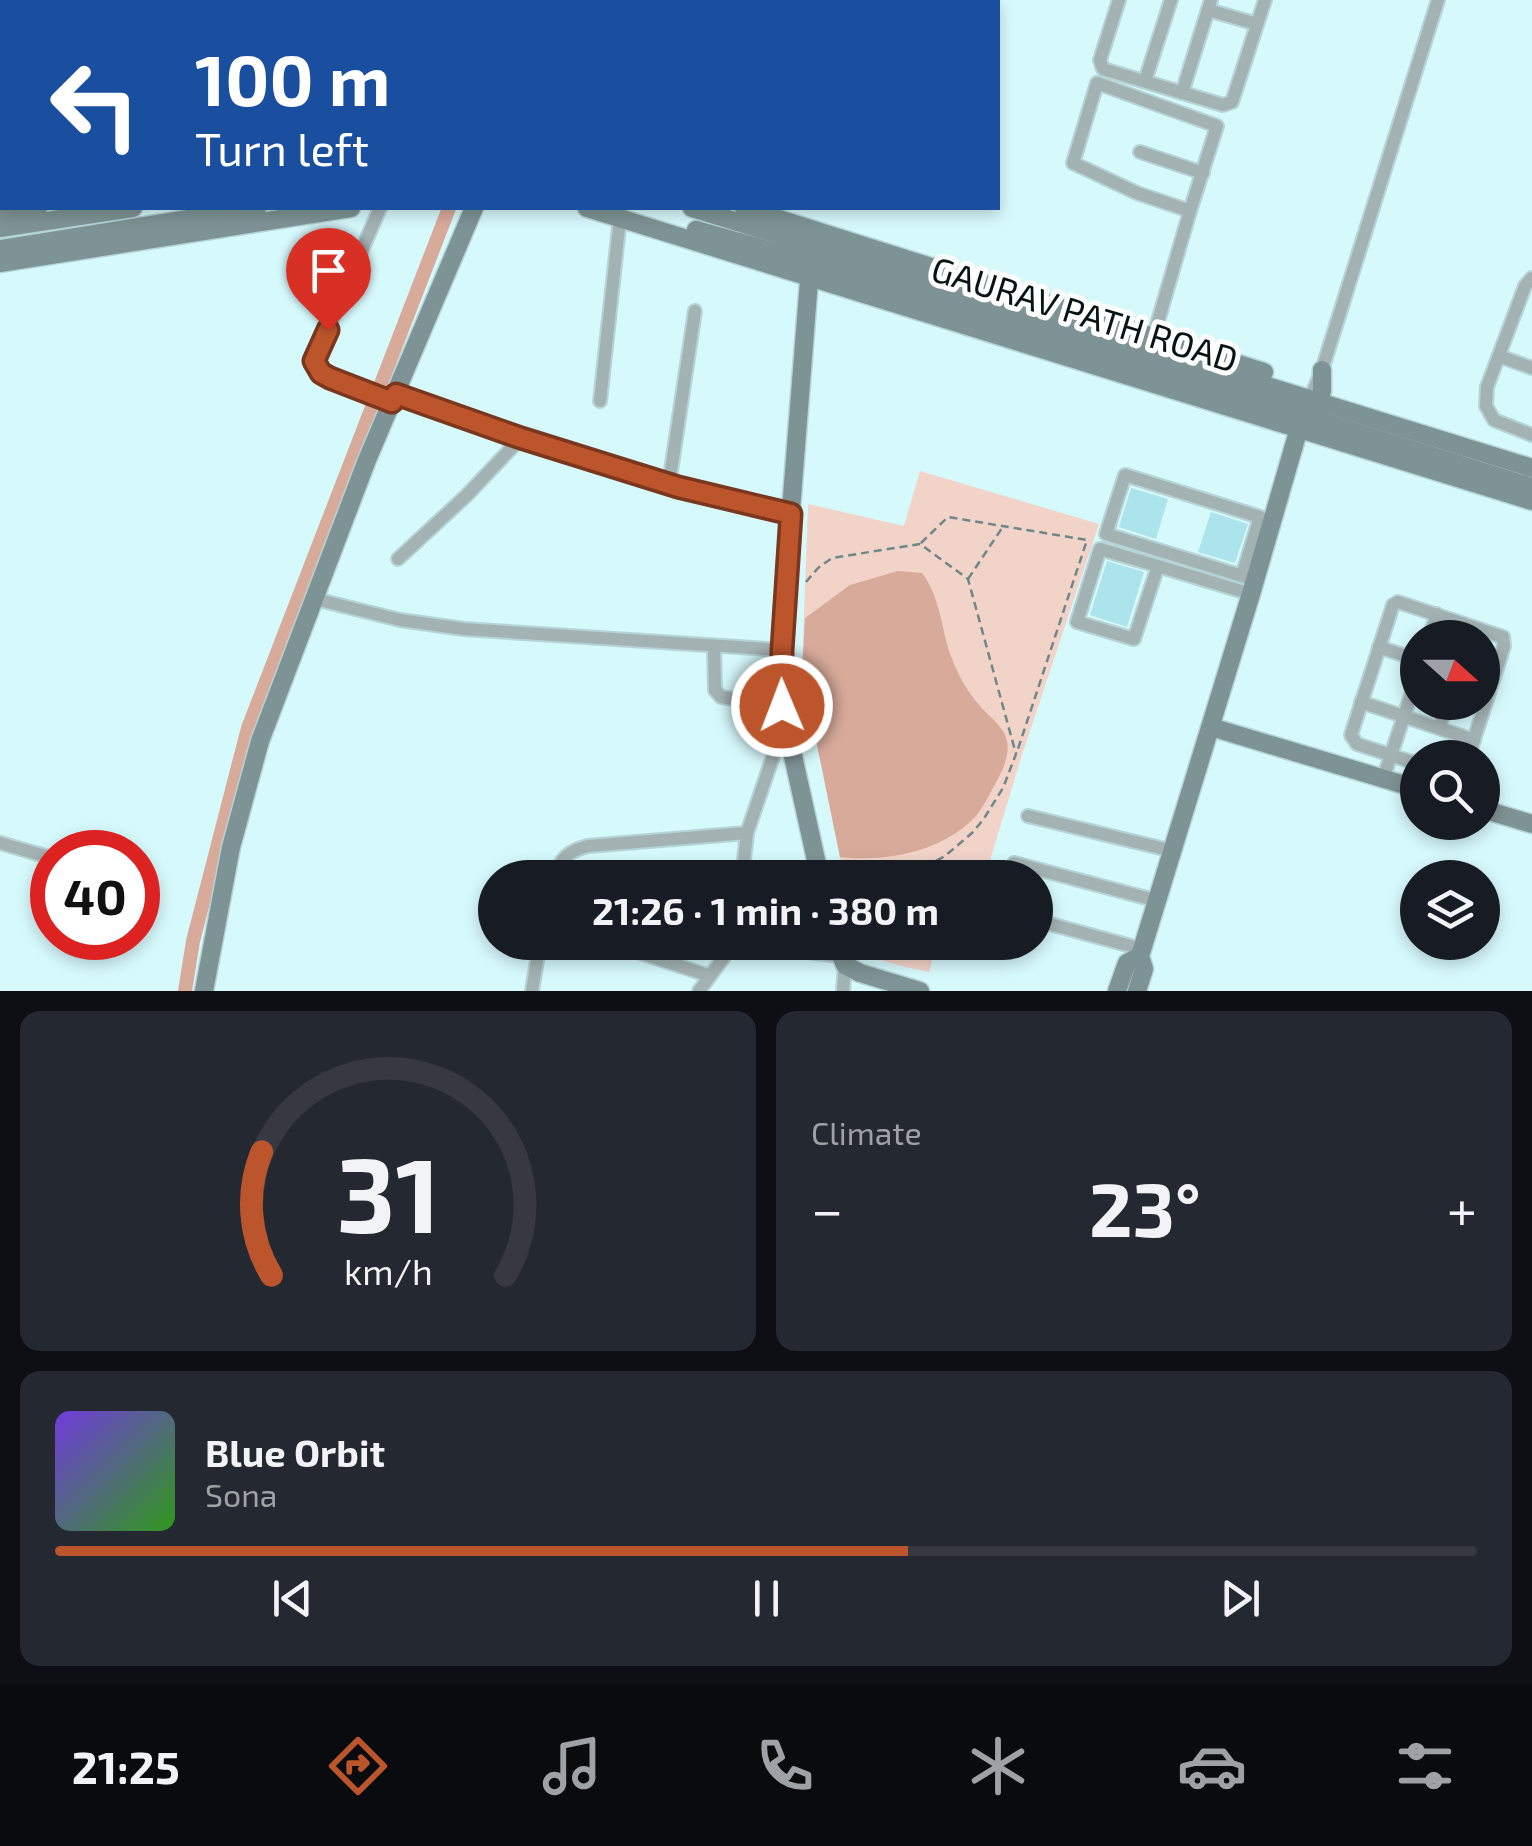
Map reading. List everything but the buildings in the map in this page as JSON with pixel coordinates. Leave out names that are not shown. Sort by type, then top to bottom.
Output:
[{"type":"street","points":[[1118,0],[1100,60],[1103,69],[1222,105],[1232,102],[1264,0]]},
{"type":"street","points":[[1145,82],[1170,0]]},
{"type":"street","points":[[1137,991],[1144,969],[1141,953],[1249,584],[1310,413],[1438,0]]},
{"type":"street","points":[[1182,93],[1209,5],[1257,24]]},
{"type":"street","points":[[750,210],[1152,342],[1217,126],[1096,84],[1073,163],[1137,193],[1190,211]]},
{"type":"street","points":[[1140,152],[1203,174]]},
{"type":"street","points":[[0,228],[120,210]]},
{"type":"street","points":[[0,249],[244,210]]},
{"type":"street","points":[[0,263],[338,210]]},
{"type":"street","points":[[379,210],[314,361],[321,373],[365,392],[669,484],[791,514]]},
{"type":"street","points":[[204,991],[232,847],[260,742],[391,398],[473,210]]},
{"type":"street","name":"GAURAV PATH ROAD","points":[[696,210],[811,261],[1310,413],[1532,487]]},
{"type":"street","points":[[600,401],[620,211]]},
{"type":"street","name":"GAURAV PATH ROAD","points":[[620,211],[1152,342],[1310,413],[1532,468]]},
{"type":"street","points":[[811,261],[782,650],[783,714],[816,860]]},
{"type":"street","points":[[1532,278],[1525,286],[1487,387],[1486,406],[1494,420],[1532,435]]},
{"type":"street","points":[[669,484],[695,311]]},
{"type":"street","points":[[1499,356],[1532,368]]},
{"type":"street","points":[[1310,413],[1532,457]]},
{"type":"street","points":[[1310,413],[1532,502]]},
{"type":"street","points":[[398,559],[521,438]]},
{"type":"street","points":[[1124,475],[1260,517],[1249,584],[1106,534],[1124,475]]},
{"type":"street","points":[[1158,566],[1134,639],[1076,622],[1100,549],[1158,566],[1249,584]]},
{"type":"street","points":[[315,599],[400,620],[464,629],[782,650]]},
{"type":"street","points":[[1400,758],[1352,740],[1361,702],[1396,603],[1404,602],[1454,620]]},
{"type":"street","points":[[1435,620],[1437,614]]},
{"type":"street","points":[[714,646],[717,694],[783,714]]},
{"type":"street","points":[[1379,647],[1400,654]]},
{"type":"street","points":[[1361,702],[1400,716]]},
{"type":"street","points":[[744,860],[747,834],[783,714]]},
{"type":"street","points":[[1384,779],[1402,720]]},
{"type":"street","points":[[1413,720],[1474,740],[1479,720]]},
{"type":"street","points":[[1439,728],[1442,720]]},
{"type":"street","points":[[1210,727],[1400,784]]},
{"type":"street","points":[[1500,814],[1532,824]]},
{"type":"street","points":[[1028,816],[1173,851]]},
{"type":"street","points":[[562,860],[570,850],[588,846],[747,834]]},
{"type":"street","points":[[0,843],[30,852]]},
{"type":"street","points":[[1053,873],[1158,901]]},
{"type":"street","points":[[1053,926],[1141,953]]},
{"type":"street","points":[[1117,991],[1127,964],[1141,953]]},
{"type":"street","points":[[532,991],[537,960]]},
{"type":"street","points":[[662,960],[710,976]]},
{"type":"street","points":[[700,991],[722,960]]},
{"type":"street","points":[[840,960],[843,991]]},
{"type":"street","points":[[846,960],[860,973],[920,991]]},
{"type":"path","points":[[806,582],[832,558],[920,544],[948,517],[1087,540],[1003,788],[972,834],[937,860]]},
{"type":"path","points":[[968,579],[1002,527]]},
{"type":"path","points":[[920,544],[968,579],[1016,754]]},
{"type":"shaded area","points":[[920,471],[1099,524],[990,860],[841,860],[814,730],[820,707],[805,688],[802,672],[808,504],[904,526]]},
{"type":"shaded area","points":[[898,571],[922,573],[928,583],[954,665],[975,700],[1003,731],[1008,747],[1006,758],[978,813],[946,839],[894,856],[840,857],[814,730],[820,707],[805,688],[802,672],[805,618],[850,585]]},
{"type":"shaded area","points":[[884,960],[932,960],[929,972]]},
{"type":"waterway","points":[[185,991],[193,941],[248,728],[448,210]]},
{"type":"route","points":[[328,330],[314,361],[321,373],[330,378],[392,402],[396,394],[678,487],[791,514],[782,706]]}]
